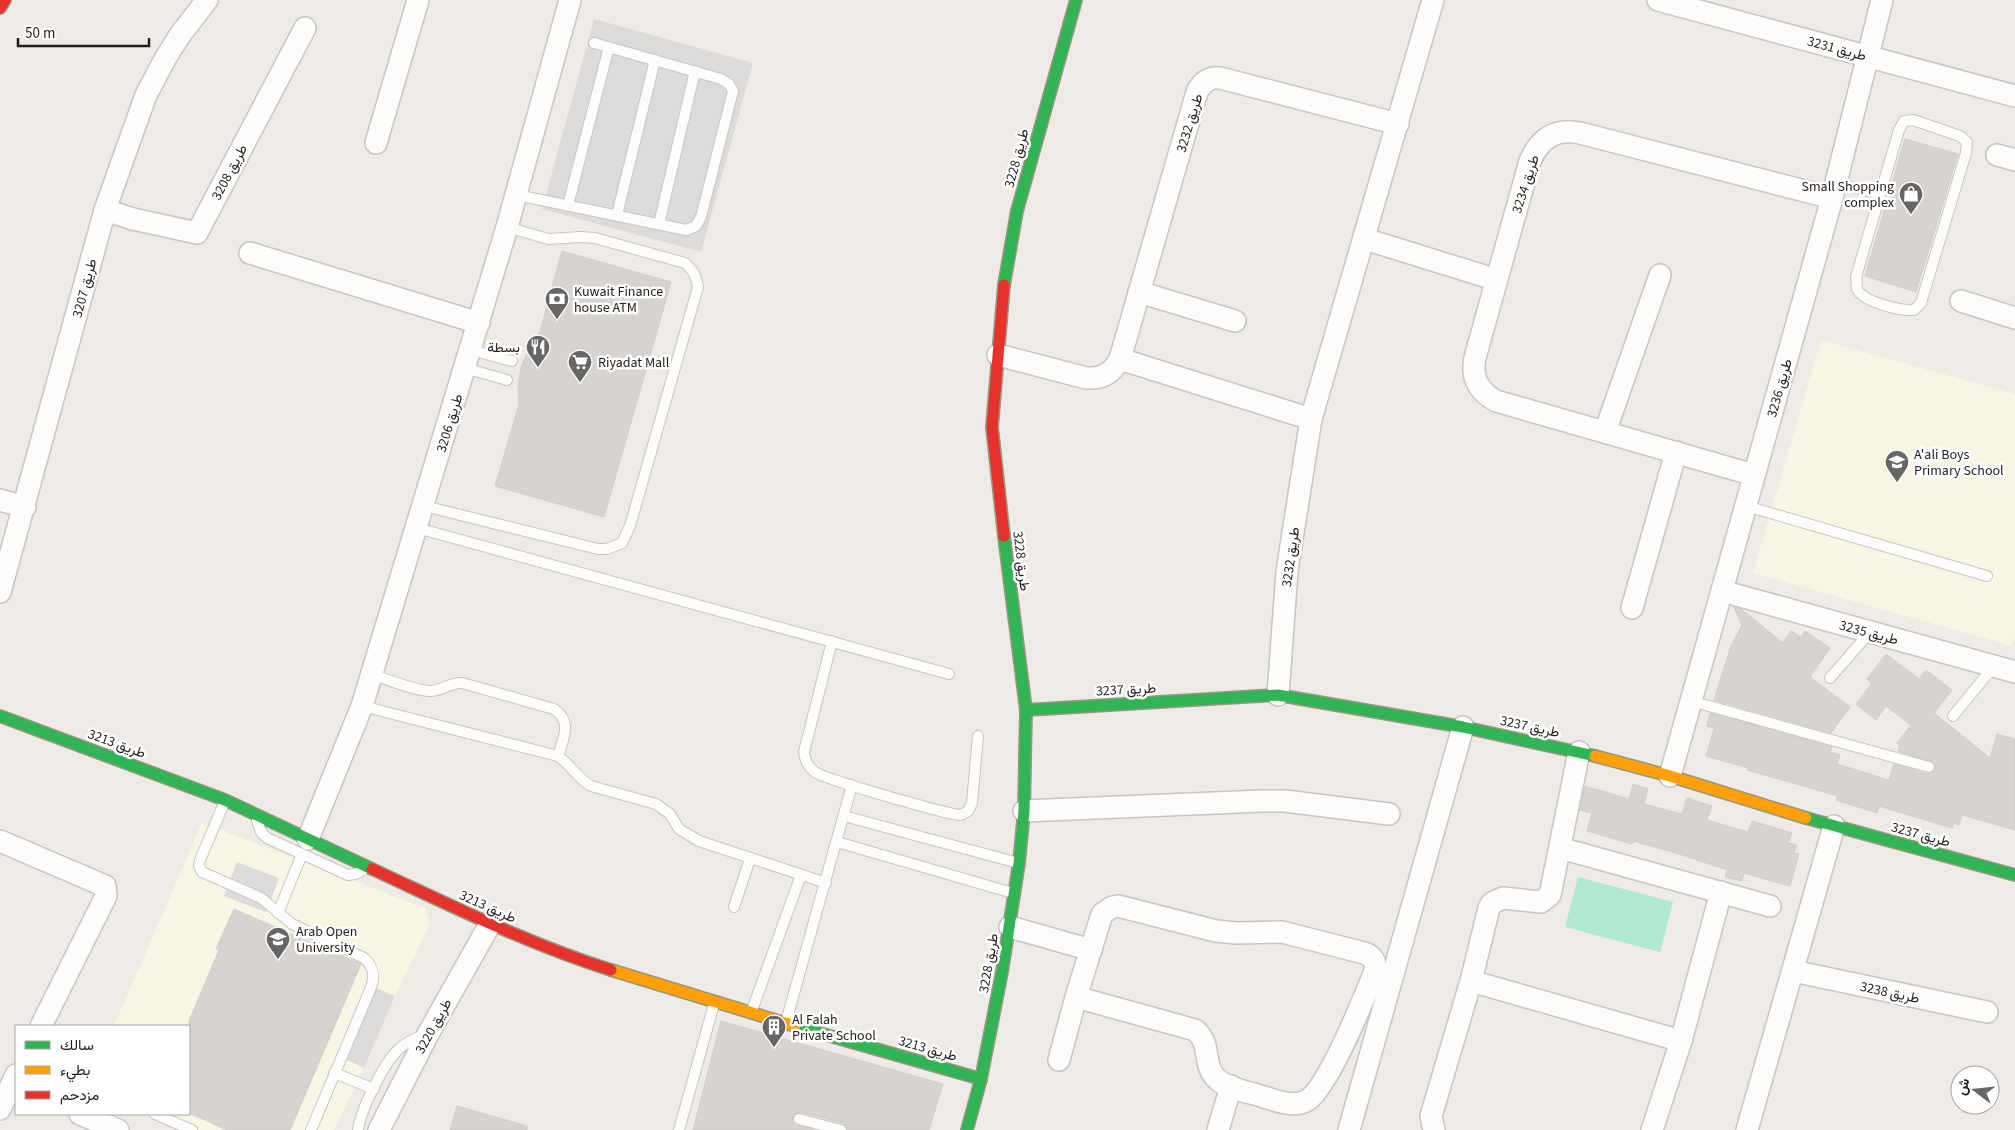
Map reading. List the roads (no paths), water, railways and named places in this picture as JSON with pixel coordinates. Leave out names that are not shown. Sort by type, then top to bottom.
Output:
[{"type":"street","points":[[0,8],[5,0]]},
{"type":"street","name":"طريق 3207","points":[[0,592],[105,210],[146,95],[180,35],[207,0]]},
{"type":"street","points":[[376,143],[418,0]]},
{"type":"street","name":"طريق 3206","points":[[305,846],[362,706],[507,228],[570,0]]},
{"type":"street","name":"طريق 3228","points":[[967,1130],[981,1079],[1010,927],[1020,863],[1024,811],[1026,710],[992,427],[1004,286],[1017,211],[1076,0]]},
{"type":"street","name":"طريق 3232","points":[[1278,695],[1287,571],[1311,419],[1365,239],[1433,0]]},
{"type":"street","name":"طريق 3231","points":[[1658,0],[1702,6],[1867,56],[2015,96]]},
{"type":"street","name":"طريق 3236","points":[[1670,776],[1834,190],[1882,0]]},
{"type":"street","name":"طريق 3208","points":[[105,210],[133,219],[197,233],[305,28]]},
{"type":"street","name":"طريق 3232","points":[[998,355],[1086,378],[1097,378],[1107,375],[1115,368],[1120,358],[1197,92],[1203,82],[1220,78],[1398,124]]},
{"type":"street","name":"طريق 3234","points":[[1754,475],[1496,401],[1481,390],[1473,372],[1474,363],[1530,160],[1541,143],[1558,133],[1568,130],[1834,190]]},
{"type":"street","points":[[1365,239],[1497,280]]},
{"type":"street","points":[[250,253],[479,323]]},
{"type":"street","points":[[1605,432],[1660,275]]},
{"type":"street","points":[[1139,292],[1235,321]]},
{"type":"street","points":[[1961,301],[2015,318]]},
{"type":"street","points":[[1120,358],[1311,419]]},
{"type":"street","points":[[1632,608],[1676,452]]},
{"type":"street","points":[[0,500],[24,507]]},
{"type":"street","name":"طريق 3235","points":[[1722,591],[2015,672]]},
{"type":"street","name":"طريق 3237","points":[[1026,710],[1278,695],[1463,727],[1579,752],[1670,776],[1834,826],[2015,875]]},
{"type":"street","name":"طريق 3213","points":[[0,716],[225,800],[256,815],[305,846],[366,866],[490,924],[585,962],[751,1014],[981,1079]]},
{"type":"street","points":[[1349,1130],[1463,727]]},
{"type":"street","points":[[1434,1130],[1431,1116],[1472,982],[1489,908],[1492,903],[1503,898],[1538,902],[1548,898],[1550,895],[1579,752]]},
{"type":"street","points":[[1024,811],[1285,801],[1389,814]]},
{"type":"street","points":[[1747,1130],[1794,972],[1834,826]]},
{"type":"street","points":[[0,841],[105,886],[107,891],[42,1025]]},
{"type":"street","points":[[1560,848],[1770,906]]},
{"type":"street","points":[[1652,1130],[1681,1042],[1721,892]]},
{"type":"street","points":[[1059,1060],[1076,997],[1102,914],[1112,907],[1118,906],[1216,931],[1236,933],[1282,932],[1364,953],[1372,958],[1376,971],[1346,1040],[1312,1097],[1306,1101],[1292,1104],[1219,1082],[1213,1075],[1206,1058],[1205,1042],[1195,1030],[1076,997]]},
{"type":"street","name":"طريق 3220","points":[[379,1130],[428,1034],[490,924]]},
{"type":"street","points":[[1010,927],[1091,950]]},
{"type":"street","name":"طريق 3238","points":[[1794,972],[1987,1012]]},
{"type":"street","points":[[1472,982],[1681,1042]]},
{"type":"street","points":[[0,1109],[15,1081]]},
{"type":"street","points":[[1218,1130],[1231,1086]]},
{"type":"street","points":[[82,1115],[118,1130]]},
{"type":"lane","points":[[516,195],[686,230],[696,226],[701,217],[733,91],[729,84],[721,78],[594,43]]},
{"type":"lane","points":[[568,205],[609,47]]},
{"type":"lane","points":[[617,215],[655,60]]},
{"type":"lane","points":[[658,224],[695,71]]},
{"type":"lane","points":[[1913,120],[1960,136],[1967,142],[1966,153],[1920,303],[1914,310],[1905,311],[1866,299],[1857,289],[1856,277],[1880,194],[1899,130],[1904,121],[1913,120]]},
{"type":"lane","points":[[1834,190],[1880,194]]},
{"type":"lane","points":[[424,506],[598,549],[607,549],[622,543],[630,526],[698,287],[697,277],[693,270],[685,263],[596,238],[548,239],[507,228]]},
{"type":"lane","points":[[468,359],[512,361]]},
{"type":"lane","points":[[468,359],[507,380]]},
{"type":"lane","points":[[1746,506],[1987,576]]},
{"type":"lane","points":[[417,528],[950,674]]},
{"type":"lane","points":[[1830,678],[1870,632]]},
{"type":"lane","points":[[832,641],[804,752],[808,766],[818,774],[957,815],[965,813],[971,807],[978,736]]},
{"type":"lane","points":[[1953,716],[1994,666]]},
{"type":"lane","points":[[371,674],[423,690],[438,690],[451,684],[462,683],[554,709],[566,723],[558,756]]},
{"type":"lane","points":[[1692,701],[1929,767]]},
{"type":"lane","points":[[362,706],[558,756],[584,782],[591,786],[656,804],[670,814],[679,829],[688,835],[750,859],[826,883]]},
{"type":"lane","points":[[786,1023],[852,785]]},
{"type":"lane","points":[[225,800],[200,860],[199,866],[202,872],[261,898],[292,924],[364,958],[372,967],[374,973],[372,984],[311,1130]]},
{"type":"lane","points":[[256,815],[261,832],[267,838],[305,846],[348,875],[355,874],[366,866]]},
{"type":"lane","points":[[844,816],[1020,863]]},
{"type":"lane","points":[[836,842],[1015,894]]},
{"type":"lane","points":[[278,913],[305,846]]},
{"type":"lane","points":[[734,907],[750,859]]},
{"type":"lane","points":[[751,1014],[801,875]]},
{"type":"lane","points":[[679,1130],[714,1003]]},
{"type":"lane","points":[[358,1130],[364,1110],[390,1061],[400,1048],[418,1037],[428,1034]]},
{"type":"lane","points":[[334,1073],[374,1089]]},
{"type":"lane","points":[[157,1115],[192,1130]]},
{"type":"lane","points":[[799,1119],[841,1130]]},
{"type":"place","name":"Small Shopping complex","points":[[1911,215]]},
{"type":"place","name":"Kuwait Finance house ATM","points":[[557,320]]},
{"type":"place","name":"بسطة","points":[[538,368]]},
{"type":"place","name":"Riyadat Mall","points":[[580,383]]},
{"type":"place","name":"A'ali Boys Primary School","points":[[1897,483]]},
{"type":"place","name":"Arab Open University","points":[[278,960]]},
{"type":"place","name":"Al Falah Private School","points":[[774,1048]]}]
